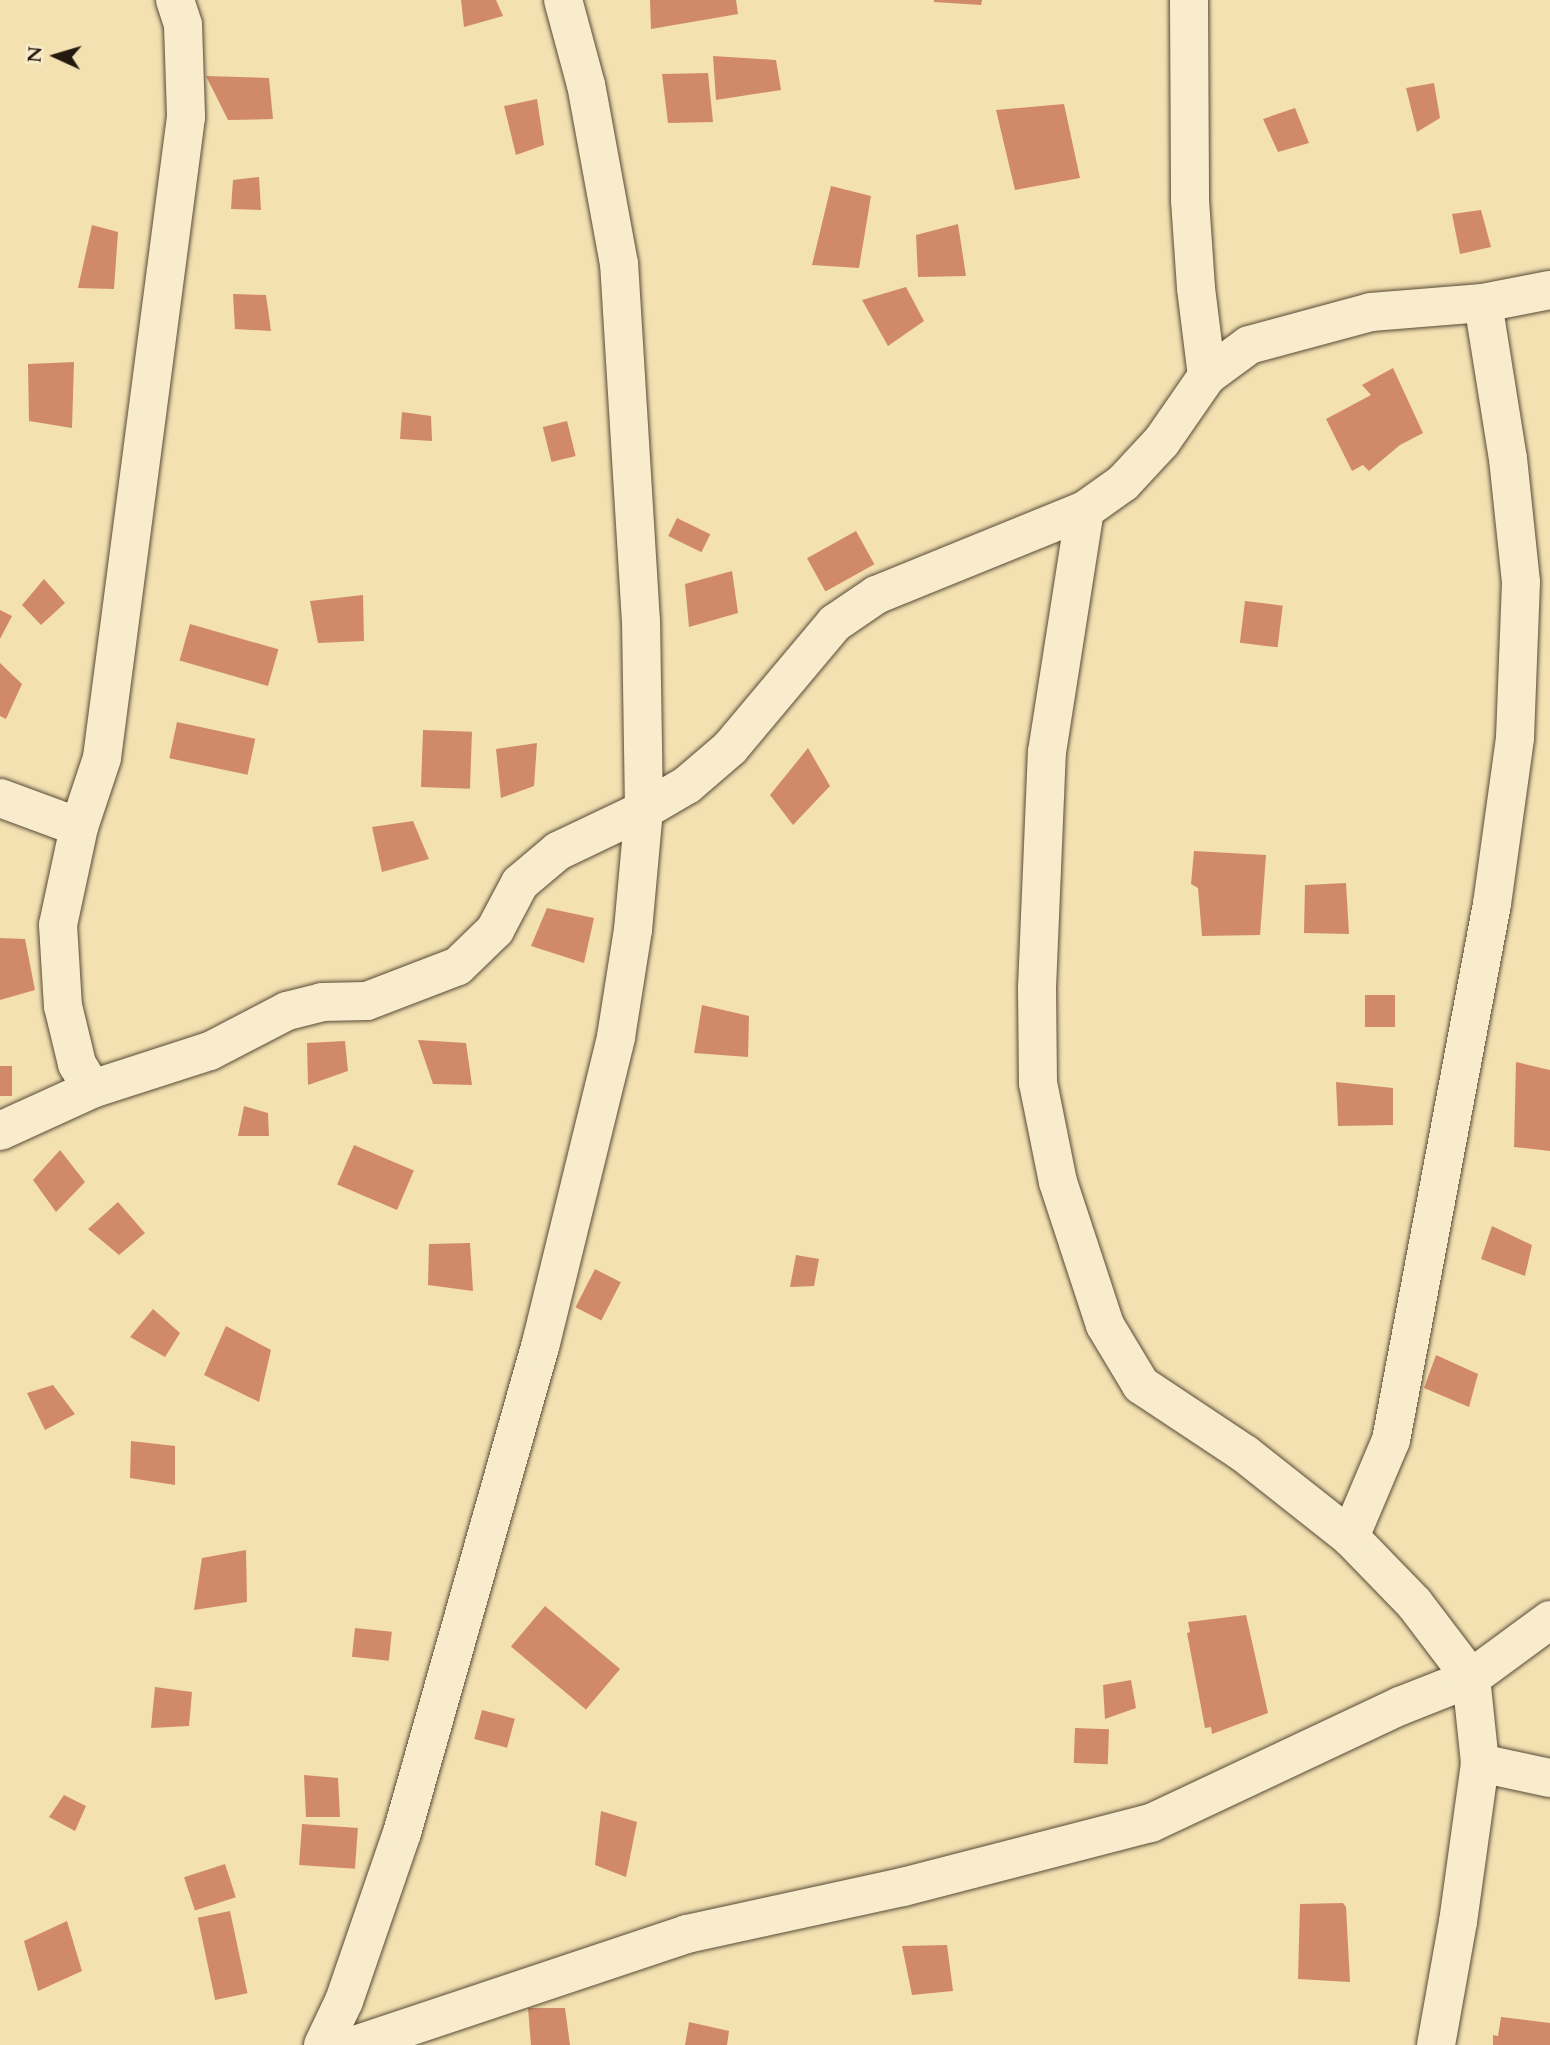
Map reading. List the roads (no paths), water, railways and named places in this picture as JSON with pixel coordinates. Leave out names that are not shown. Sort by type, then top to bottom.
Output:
[{"type":"street","points":[[92,1089],[77,1064],[63,1006],[58,925],[79,827],[102,758],[186,117],[183,25],[175,0]]},
{"type":"street","points":[[323,2045],[344,2001],[402,1833],[541,1343],[615,1037],[634,930],[645,810],[641,622],[619,264],[586,85],[563,0]]},
{"type":"street","points":[[1189,0],[1190,200],[1196,288],[1208,376]]},
{"type":"street","points":[[0,1131],[92,1089],[210,1051],[287,1011],[322,1002],[367,1001],[458,966],[495,930],[520,883],[558,851],[645,810],[687,785],[730,748],[835,622],[876,595],[1085,510],[1123,483],[1162,441],[1208,376],[1249,345],[1371,312],[1483,303],[1550,290]]},
{"type":"street","points":[[1350,1537],[1391,1440],[1492,904],[1516,738],[1521,582],[1508,459],[1483,303]]},
{"type":"street","points":[[1085,510],[1047,752],[1038,974],[1038,1083],[1058,1182],[1105,1325],[1142,1385],[1245,1454],[1350,1537],[1414,1603],[1471,1678],[1480,1763],[1458,1922],[1436,2045]]},
{"type":"street","points":[[0,798],[79,827]]},
{"type":"street","points":[[355,2045],[687,1934],[902,1887],[1150,1823],[1400,1706],[1471,1678],[1550,1620]]},
{"type":"street","points":[[1480,1763],[1550,1778]]}]
